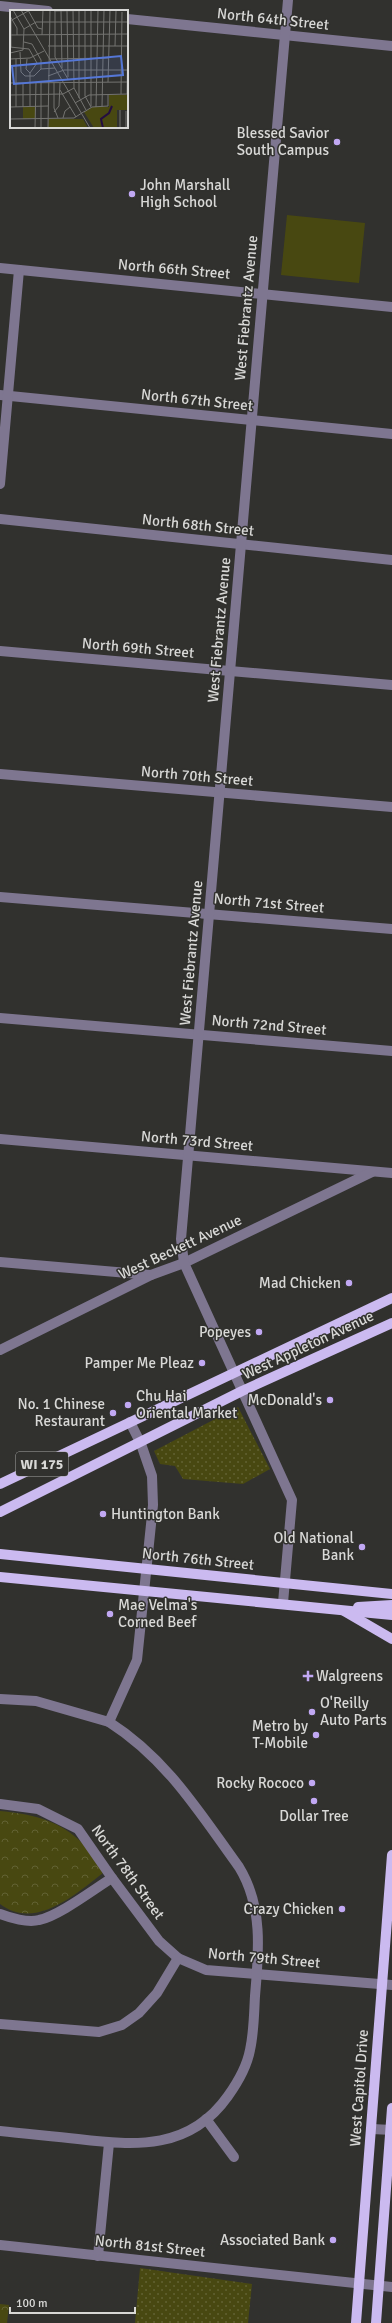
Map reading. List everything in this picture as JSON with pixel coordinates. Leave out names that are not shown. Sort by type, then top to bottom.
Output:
[{"type":"main road","name":"West Appleton Avenue","points":[[0,1484],[392,1298]]},
{"type":"main road","name":"West Appleton Avenue","points":[[0,1512],[141,1444],[242,1391],[390,1323]]},
{"type":"main road","name":"North 76th Street","points":[[0,1554],[392,1594]]},
{"type":"main road","points":[[0,1577],[144,1589],[392,1615]]},
{"type":"main road","points":[[345,1610],[363,1606],[392,1605]]},
{"type":"main road","points":[[345,1610],[392,1639]]},
{"type":"main road","name":"West Capitol Drive","points":[[356,2323],[372,2129],[387,1984],[392,1855]]},
{"type":"main road","points":[[376,2323],[392,2108]]},
{"type":"street","name":"West Fiebrantz Avenue","points":[[283,1603],[292,1500],[184,1263],[181,1239],[288,0]]},
{"type":"street","points":[[0,6],[42,7]]},
{"type":"street","name":"North 64th Street","points":[[128,19],[392,46]]},
{"type":"street","name":"North 66th Street","points":[[0,268],[262,292],[392,307]]},
{"type":"street","points":[[0,484],[4,395],[19,270]]},
{"type":"street","name":"North 67th Street","points":[[4,395],[392,434]]},
{"type":"street","name":"North 68th Street","points":[[0,520],[392,560]]},
{"type":"street","name":"North 69th Street","points":[[0,651],[392,685]]},
{"type":"street","name":"North 70th Street","points":[[0,774],[392,807]]},
{"type":"street","name":"North 71st Street","points":[[0,896],[392,929]]},
{"type":"street","name":"North 72nd Street","points":[[0,1018],[392,1050]]},
{"type":"street","name":"North 73rd Street","points":[[0,1139],[392,1173]]},
{"type":"street","name":"West Beckett Avenue","points":[[0,1350],[151,1275],[184,1263],[372,1172]]},
{"type":"street","points":[[0,1262],[151,1275]]},
{"type":"street","points":[[108,1722],[137,1660],[153,1505],[152,1476],[141,1444],[130,1422]]},
{"type":"street","points":[[0,1699],[36,1701],[108,1722],[134,1739],[169,1771],[244,1875],[253,1898],[259,1933],[257,1975],[250,2050],[239,2081],[223,2104],[206,2119],[168,2140],[144,2144],[109,2143],[0,2131]]},
{"type":"street","name":"North 78th Street","points":[[0,1804],[38,1809],[78,1829],[112,1878],[160,1941],[178,1958]]},
{"type":"street","points":[[0,1914],[10,1918],[39,1920],[68,1906],[112,1878]]},
{"type":"street","points":[[0,2024],[99,2032],[122,2025],[139,2013],[157,1993],[178,1958]]},
{"type":"street","name":"North 79th Street","points":[[178,1958],[206,1970],[387,1984]]},
{"type":"street","points":[[206,2119],[234,2157]]},
{"type":"street","points":[[372,2129],[391,2130]]},
{"type":"street","points":[[98,2256],[109,2143]]},
{"type":"street","name":"North 81st Street","points":[[0,2245],[392,2287]]},
{"type":"green space","points":[[287,215],[365,223],[359,283],[281,275]]},
{"type":"green space","points":[[238,1407],[270,1469],[243,1484],[183,1479],[175,1466],[160,1464],[154,1451]]},
{"type":"green space","points":[[0,1811],[32,1816],[52,1822],[61,1827],[83,1843],[103,1873],[68,1899],[41,1912],[27,1914],[13,1911],[0,1904]]},
{"type":"green space","points":[[140,2268],[252,2284],[248,2323],[135,2323]]},
{"type":"green space","points":[[0,2304],[9,2305],[7,2323],[0,2323]]},
{"type":"place","name":"Blessed Savior South Campus","points":[[337,142]]},
{"type":"place","name":"John Marshall High School","points":[[132,194]]},
{"type":"place","name":"Mad Chicken","points":[[349,1283]]},
{"type":"place","name":"Popeyes","points":[[259,1332]]},
{"type":"place","name":"Pamper Me Pleaz","points":[[202,1363]]},
{"type":"place","name":"McDonald's","points":[[330,1400]]},
{"type":"place","name":"Chu Hai Oriental Market","points":[[128,1405]]},
{"type":"place","name":"No. 1 Chinese Restaurant","points":[[113,1413]]},
{"type":"place","name":"Huntington Bank","points":[[103,1514]]},
{"type":"place","name":"Old National Bank","points":[[362,1547]]},
{"type":"place","name":"Mae Velma's Corned Beef","points":[[110,1614]]},
{"type":"place","name":"Walgreens","points":[[308,1676]]},
{"type":"place","name":"O'Reilly Auto Parts","points":[[312,1712]]},
{"type":"place","name":"Metro by T-Mobile","points":[[316,1735]]},
{"type":"place","name":"Rocky Rococo","points":[[312,1783]]},
{"type":"place","name":"Dollar Tree","points":[[314,1801]]},
{"type":"place","name":"Crazy Chicken","points":[[342,1909]]},
{"type":"place","name":"Associated Bank","points":[[333,2240]]}]
